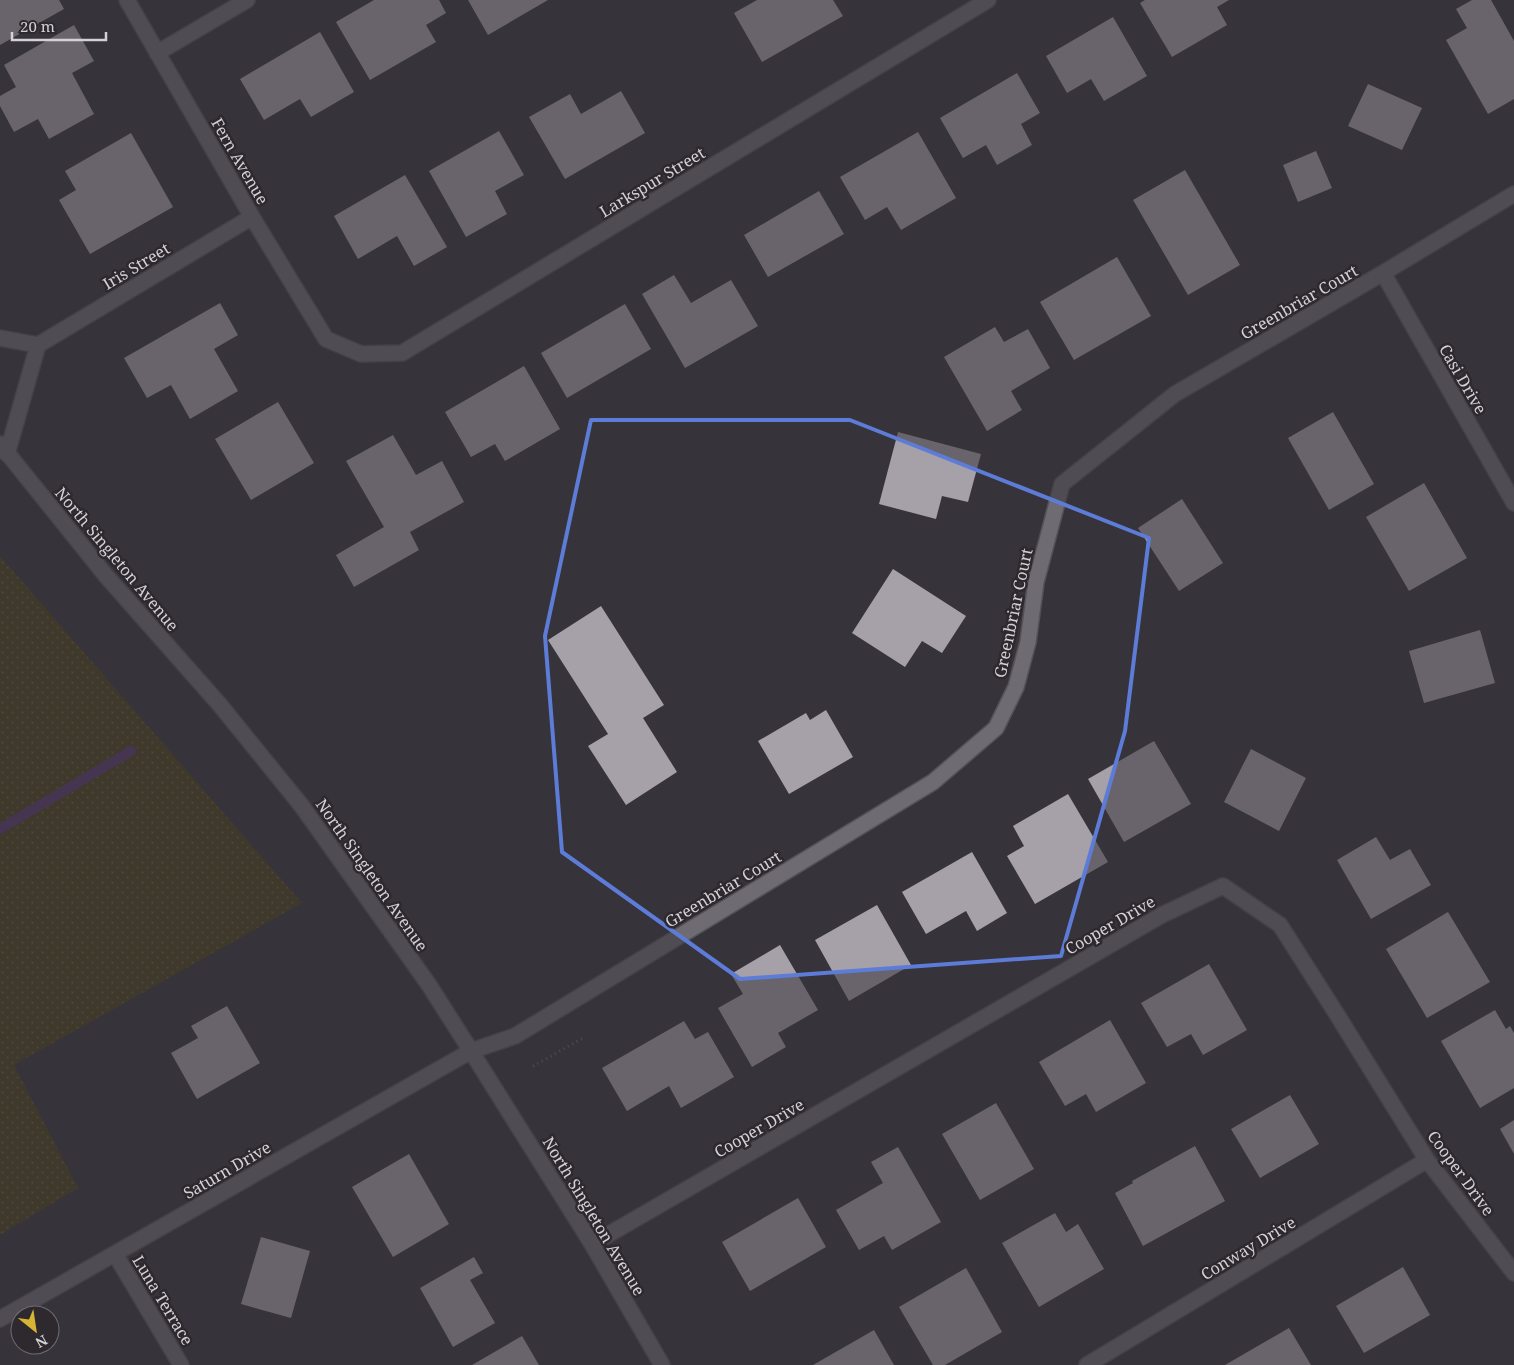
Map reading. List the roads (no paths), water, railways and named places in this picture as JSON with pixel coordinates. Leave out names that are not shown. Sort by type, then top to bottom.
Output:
[{"type":"street","name":"Fern Avenue","points":[[127,0],[252,217],[326,339]]},
{"type":"street","points":[[157,53],[247,0]]},
{"type":"street","name":"Larkspur Street","points":[[326,339],[361,354],[402,353],[988,0]]},
{"type":"street","name":"Greenbriar Court","points":[[472,1051],[523,1031],[932,782],[996,728],[1016,687],[1028,642],[1036,582],[1062,484],[1175,394],[1514,194]]},
{"type":"street","name":"Iris Street","points":[[38,345],[252,217]]},
{"type":"street","name":"Casi Drive","points":[[1382,273],[1514,503]]},
{"type":"street","points":[[0,338],[38,345],[3,449]]},
{"type":"street","name":"North Singleton Avenue","points":[[3,449],[107,578],[220,705],[301,805],[429,985],[472,1051],[592,1244],[662,1365]]},
{"type":"street","name":"Cooper Drive","points":[[592,1244],[1162,915],[1222,886],[1280,925],[1427,1160],[1514,1273]]},
{"type":"street","name":"Saturn Drive","points":[[0,1319],[472,1051]]},
{"type":"street","name":"Conway Drive","points":[[1086,1365],[1427,1160]]},
{"type":"street","name":"Luna Terrace","points":[[115,1254],[181,1365]]},
{"type":"waterway","points":[[0,829],[131,751]]}]
